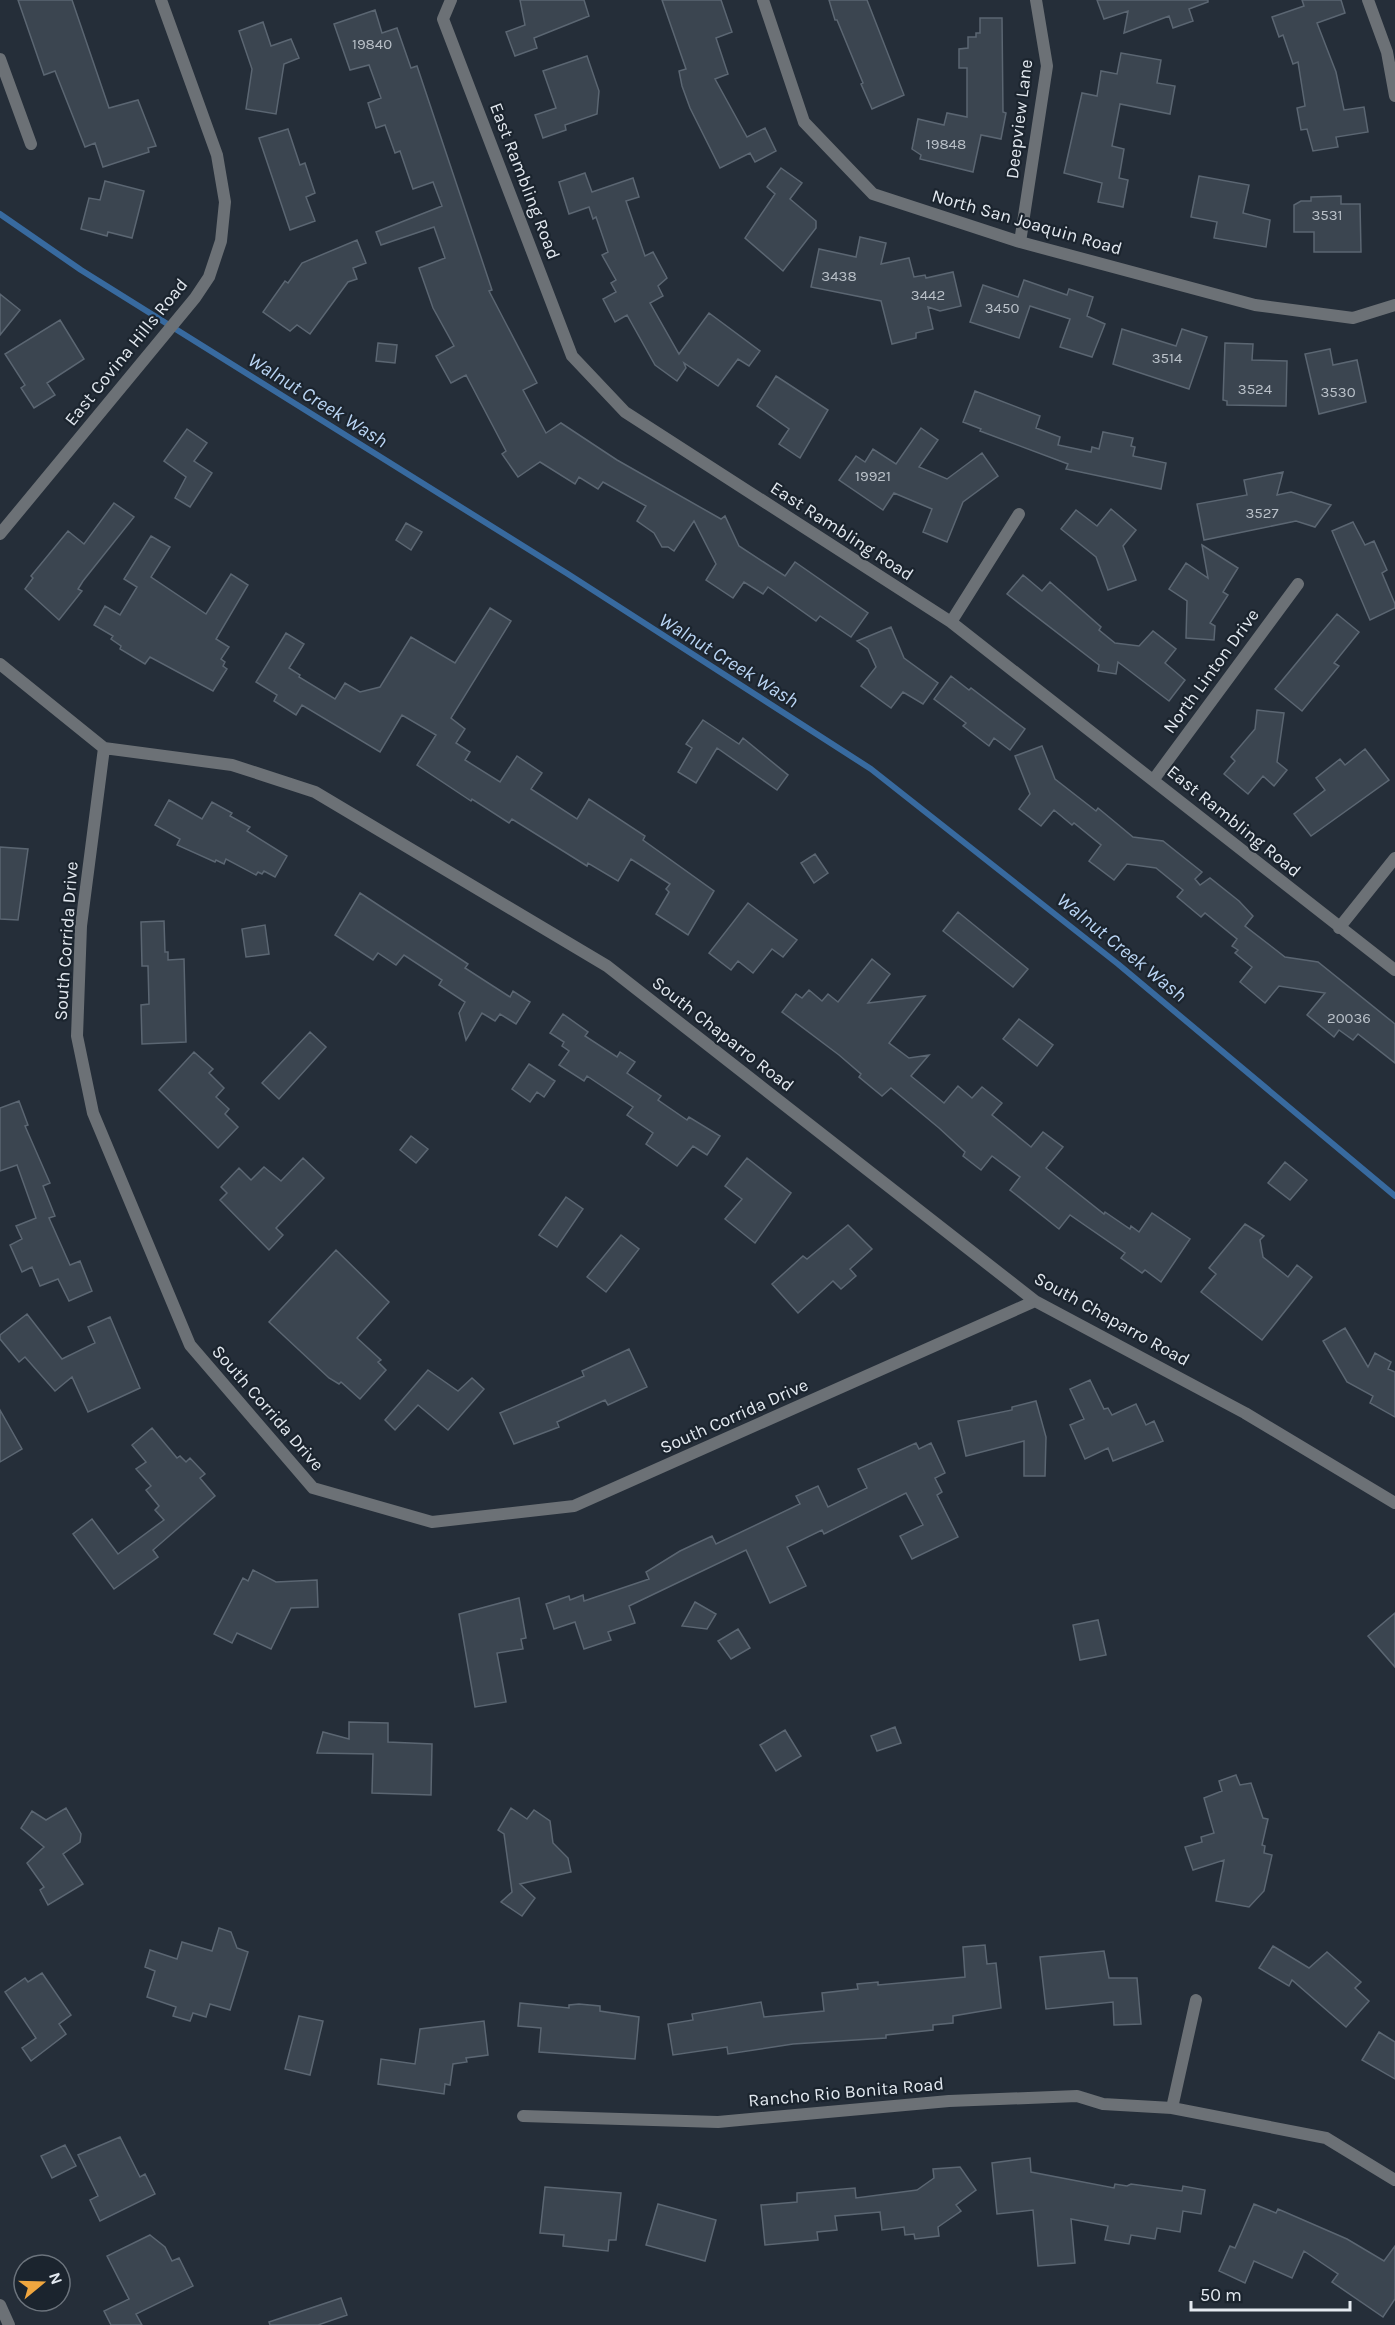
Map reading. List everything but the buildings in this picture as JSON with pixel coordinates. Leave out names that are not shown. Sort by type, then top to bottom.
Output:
[{"type":"street","name":"East Covina Hills Road","points":[[0,534],[181,315],[209,277],[221,241],[225,201],[217,155],[161,0]]},
{"type":"street","name":"East Rambling Road","points":[[451,0],[443,19],[572,356],[625,412],[951,622],[1395,970]]},
{"type":"street","name":"North San Joaquin Road","points":[[763,0],[804,122],[873,194],[1020,242],[1255,305],[1353,318],[1395,305]]},
{"type":"street","name":"Deepview Lane","points":[[1020,242],[1047,66],[1036,0]]},
{"type":"street","points":[[1368,0],[1387,52],[1395,96]]},
{"type":"street","points":[[0,59],[31,144]]},
{"type":"street","points":[[951,622],[1019,514]]},
{"type":"street","name":"North Linton Drive","points":[[1154,779],[1298,584]]},
{"type":"street","points":[[0,664],[104,748]]},
{"type":"street","name":"South Chaparro Road","points":[[104,748],[232,765],[315,792],[607,966],[1035,1301],[1245,1413],[1395,1503]]},
{"type":"street","name":"South Corrida Drive","points":[[104,748],[81,926],[77,1036],[93,1113],[190,1345],[314,1488],[432,1522],[574,1506],[1035,1301]]},
{"type":"street","points":[[1339,928],[1395,858]]},
{"type":"street","points":[[1172,2108],[1196,2000]]},
{"type":"street","name":"Rancho Rio Bonita Road","points":[[523,2116],[718,2122],[949,2101],[1077,2096],[1104,2104],[1172,2108],[1326,2138],[1395,2180]]},
{"type":"street","points":[[0,2305],[9,2325]]},
{"type":"waterway","name":"Walnut Creek Wash","points":[[0,214],[81,270],[568,574],[871,769],[1118,964],[1395,1196]]}]
